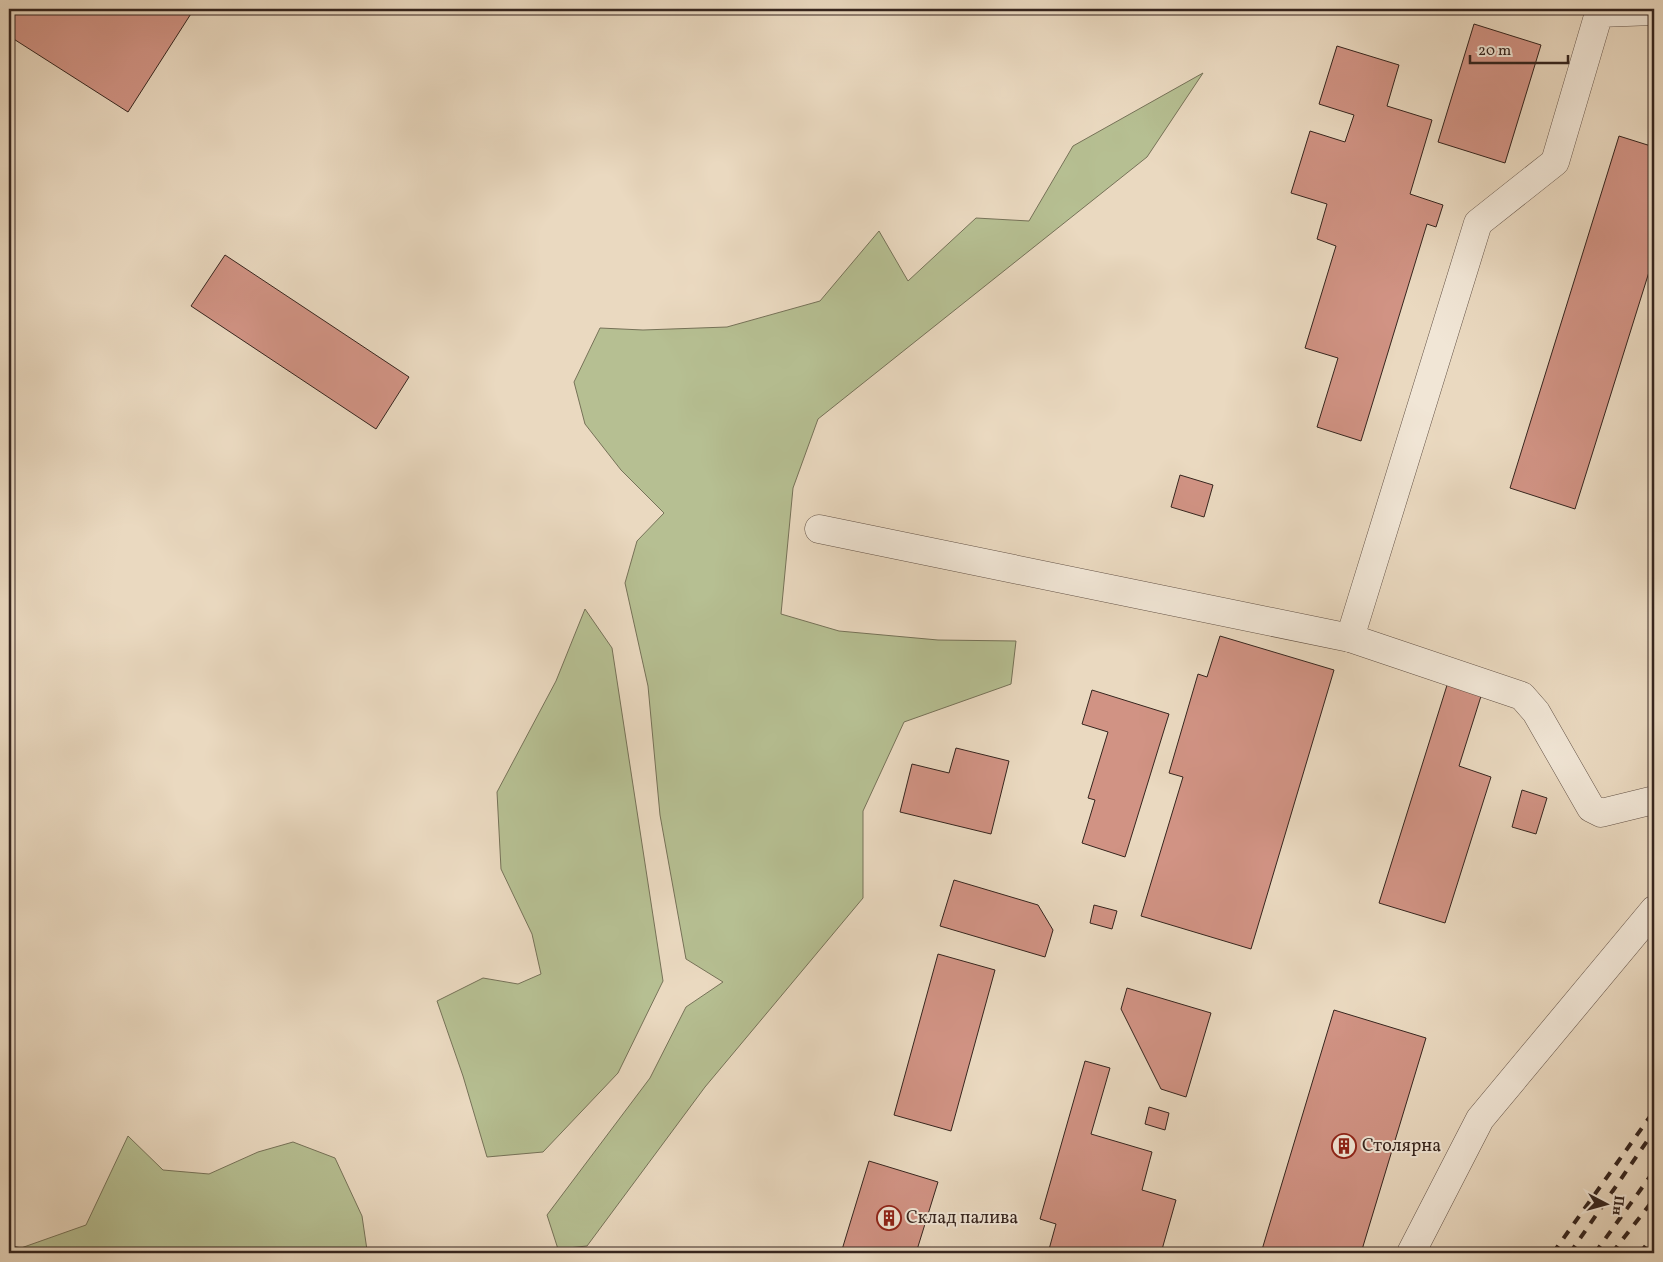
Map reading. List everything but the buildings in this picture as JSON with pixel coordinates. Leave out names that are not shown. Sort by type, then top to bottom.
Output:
[{"type":"lane","points":[[1350,638],[1478,224],[1555,162],[1599,13],[1654,11]]},
{"type":"lane","points":[[819,529],[1350,638],[1522,696],[1536,712],[1591,808],[1601,813],[1654,800]]},
{"type":"lane","points":[[1411,1253],[1480,1118],[1654,910]]},
{"type":"green space","points":[[1203,73],[1147,157],[818,419],[793,488],[781,614],[839,631],[938,640],[1016,641],[1011,684],[904,722],[863,811],[863,898],[705,1087],[587,1246],[558,1249],[547,1215],[650,1078],[686,1007],[723,982],[686,959],[660,815],[648,686],[625,583],[637,541],[664,513],[621,470],[585,424],[574,382],[600,328],[643,330],[727,327],[820,301],[879,231],[908,281],[976,218],[1029,221],[1073,146]]},
{"type":"green space","points":[[585,609],[612,648],[663,981],[618,1073],[543,1152],[487,1157],[463,1076],[437,1001],[483,978],[518,984],[541,974],[532,934],[501,869],[497,792],[556,681]]},
{"type":"green space","points":[[128,1136],[163,1170],[209,1174],[258,1152],[293,1142],[335,1158],[362,1216],[367,1250],[371,1253],[9,1253],[9,1245],[21,1248],[86,1225]]},
{"type":"railway","points":[[1553,1253],[1654,1111]]},
{"type":"railway","points":[[1570,1253],[1654,1131]]},
{"type":"railway","points":[[1595,1253],[1654,1171]]},
{"type":"railway","points":[[1612,1253],[1654,1199]]},
{"type":"railway","points":[[1640,1253],[1654,1235]]},
{"type":"place","name":"Столярна","points":[[1344,1146]]},
{"type":"place","name":"Склад палива","points":[[889,1218]]}]
